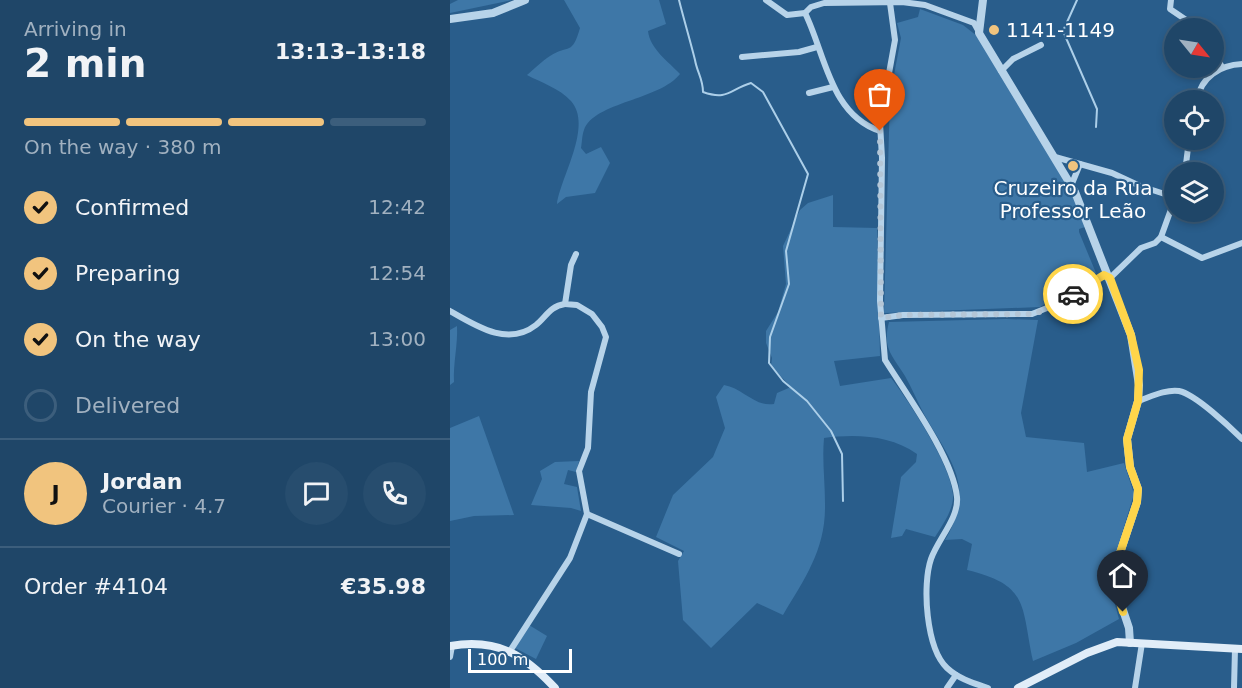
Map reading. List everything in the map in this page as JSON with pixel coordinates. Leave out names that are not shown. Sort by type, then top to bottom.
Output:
[{"type":"main road","points":[[1018,688],[1103,646],[1142,643],[1238,649]]},
{"type":"main road","points":[[451,645],[468,644],[510,651],[531,663],[555,688]]},
{"type":"street","points":[[450,19],[493,13],[525,0]]},
{"type":"street","points":[[766,0],[787,15],[805,13],[811,7],[835,2],[876,0],[890,3],[917,2],[974,23],[1055,157],[1071,186],[1110,278],[1131,335],[1139,370],[1138,401],[1127,439],[1130,467],[1138,489],[1137,502],[1112,577],[1129,628],[1131,643]]},
{"type":"street","points":[[979,33],[983,0]]},
{"type":"street","points":[[1172,0],[1170,9],[1183,18]]},
{"type":"street","points":[[890,3],[895,40],[886,80],[880,131],[881,318],[885,360],[953,476],[958,499],[953,516],[931,558],[925,587],[935,644],[945,667],[956,675],[987,688]]},
{"type":"street","points":[[805,13],[833,87],[855,114],[868,126],[880,131]]},
{"type":"street","points":[[1001,71],[1013,59],[1041,45]]},
{"type":"street","points":[[742,57],[799,52],[817,47]]},
{"type":"street","points":[[1224,67],[1242,64]]},
{"type":"street","points":[[1201,90],[1210,78]]},
{"type":"street","points":[[809,93],[833,87]]},
{"type":"street","points":[[1055,157],[1112,172],[1164,195]]},
{"type":"street","points":[[1071,186],[1080,164]]},
{"type":"street","points":[[1110,278],[1135,252],[1161,237],[1166,222]]},
{"type":"street","points":[[1161,237],[1202,258],[1242,243]]},
{"type":"street","points":[[565,304],[571,265],[576,254]]},
{"type":"street","points":[[881,318],[903,315],[1032,314],[1062,302],[1104,275],[1110,278]]},
{"type":"street","points":[[450,311],[502,336],[525,332],[557,305],[577,305],[591,314],[602,327],[606,337],[591,392],[588,448],[579,471],[587,514],[570,558],[510,651]]},
{"type":"street","points":[[1138,401],[1177,390],[1189,394],[1242,439]]},
{"type":"street","points":[[587,514],[679,554]]},
{"type":"street","points":[[1135,688],[1142,643]]},
{"type":"street","points":[[450,657],[451,645]]},
{"type":"street","points":[[1234,688],[1238,649]]},
{"type":"street","points":[[947,688],[956,675]]},
{"type":"shaded area","points":[[458,0],[512,0],[450,13],[450,4]]},
{"type":"shaded area","points":[[564,0],[659,0],[666,24],[648,31],[649,37],[660,54],[680,74],[671,83],[658,90],[613,107],[590,121],[584,130],[581,148],[586,154],[601,147],[610,163],[595,193],[566,197],[557,204],[574,151],[579,124],[577,111],[571,101],[561,93],[527,75],[547,58],[569,48],[575,42],[580,28]]},
{"type":"shaded area","points":[[920,9],[963,25],[977,36],[1050,148],[1088,226],[1079,229],[1079,232],[1096,273],[1040,307],[884,313],[890,96],[901,38],[897,23],[918,17]]},
{"type":"shaded area","points":[[833,195],[833,227],[877,228],[880,356],[834,361],[840,386],[891,378],[938,452],[951,483],[952,506],[935,537],[906,529],[902,536],[891,538],[901,477],[916,462],[917,454],[896,443],[872,437],[824,438],[824,520],[822,535],[813,562],[783,615],[757,603],[711,648],[683,620],[678,561],[684,551],[656,537],[673,495],[713,457],[725,428],[716,397],[724,385],[760,403],[767,404],[774,404],[777,393],[791,387],[771,366],[772,358],[766,343],[766,331],[778,312],[786,284],[783,246],[800,210],[808,203]]},
{"type":"shaded area","points":[[1038,320],[1021,413],[1026,437],[1084,443],[1087,472],[1124,463],[1134,494],[1108,579],[1119,619],[1076,643],[1033,661],[1019,600],[1002,583],[967,570],[972,544],[962,539],[945,540],[959,504],[956,474],[951,460],[908,381],[892,357],[887,338],[889,322]]},
{"type":"shaded area","points":[[457,326],[454,382],[450,385],[450,330]]},
{"type":"shaded area","points":[[479,416],[514,515],[474,516],[450,521],[450,428]]},
{"type":"shaded area","points":[[579,461],[576,472],[568,470],[564,484],[577,487],[581,511],[531,505],[542,479],[540,471],[555,462]]},
{"type":"shaded area","points":[[529,625],[547,636],[536,659],[515,648]]},
{"type":"waterway","points":[[679,0],[703,92],[724,95],[751,83],[763,92],[808,174],[786,251],[789,284],[770,337],[769,363],[783,381],[807,401],[831,431],[842,454],[843,501]]},
{"type":"waterway","points":[[1077,0],[1063,31],[1097,109],[1096,127]]},
{"type":"way so far","points":[[880,131],[882,158],[881,318],[903,315],[1032,314],[1046,310],[1073,294]]},
{"type":"place","name":"1141-1149","points":[[994,30]]},
{"type":"place","name":"Cruzeiro da Rua Professor Leão","points":[[1073,166]]},
{"type":"route","points":[[1073,294],[1104,275],[1110,278],[1131,335],[1139,370],[1138,401],[1127,439],[1130,467],[1138,489],[1137,502],[1112,577],[1123,612]]}]
